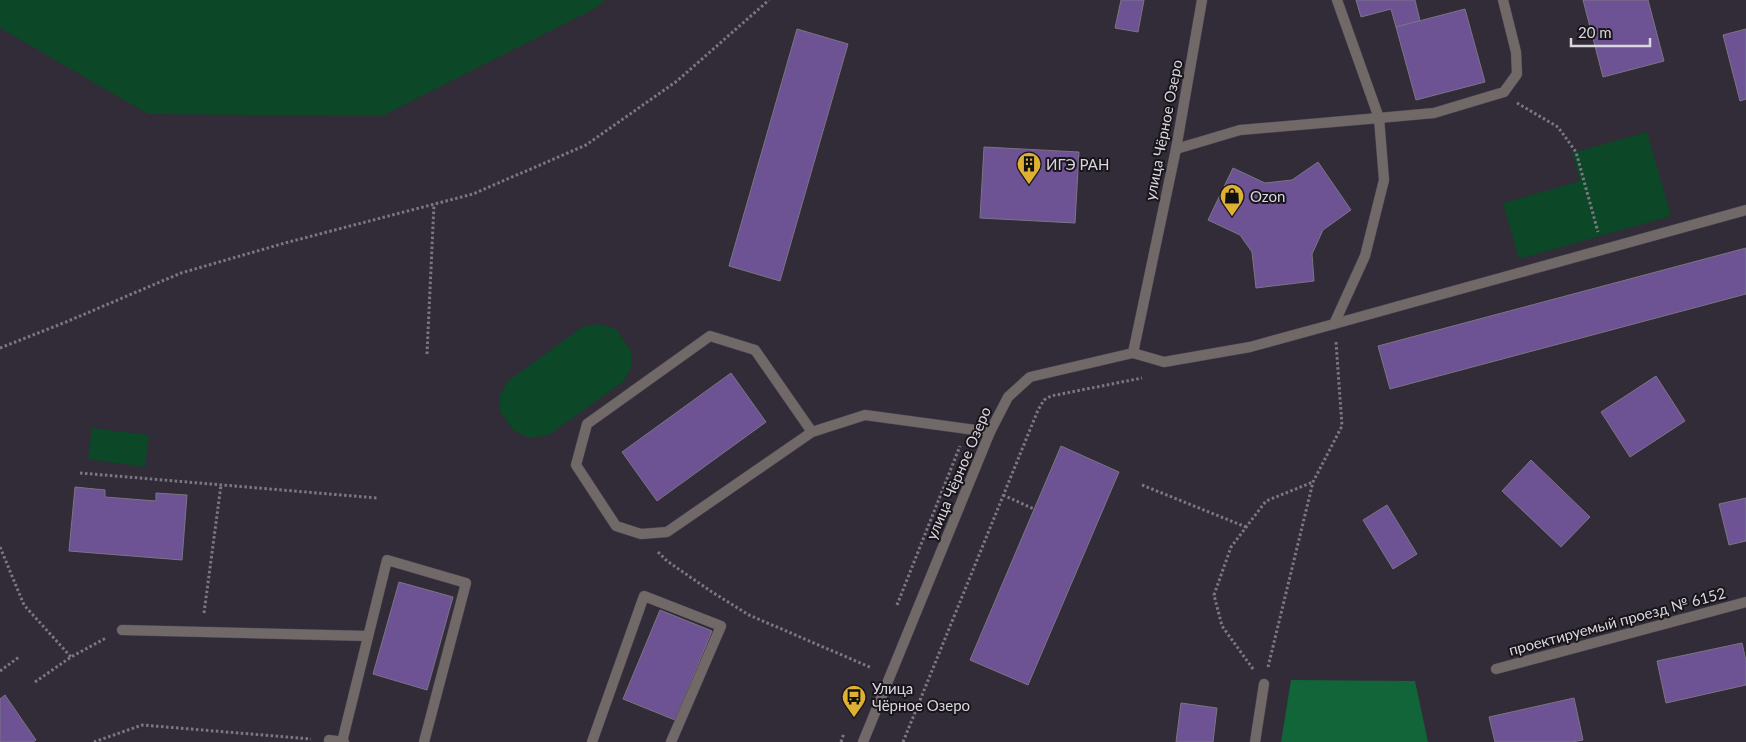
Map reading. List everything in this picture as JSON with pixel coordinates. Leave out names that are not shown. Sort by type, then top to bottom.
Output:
[{"type":"street","name":"улица Чёрное Озеро","points":[[863,742],[990,432],[1008,397],[1030,377],[1133,353],[1176,149],[1202,0]]},
{"type":"street","points":[[1334,324],[1365,256],[1384,180],[1379,118],[1337,0]]},
{"type":"street","points":[[1176,149],[1240,130],[1434,113],[1504,92],[1517,74],[1516,52],[1503,0]]},
{"type":"street","points":[[1133,353],[1164,362],[1250,347],[1746,210]]},
{"type":"street","points":[[812,432],[755,350],[710,336],[587,424],[576,465],[616,526],[642,534],[667,532],[812,432],[865,415],[990,432]]},
{"type":"street","points":[[329,741],[343,742],[387,560],[466,583],[424,742]]},
{"type":"street","points":[[592,742],[644,596],[721,626],[671,742]]},
{"type":"street","name":"проектируемый проезд № 6152","points":[[1496,670],[1746,602]]},
{"type":"street","points":[[122,630],[368,636]]},
{"type":"street","points":[[1255,742],[1264,684]]},
{"type":"path","points":[[0,348],[181,273],[285,242],[473,194],[586,145],[678,81],[769,0]]},
{"type":"path","points":[[1504,92],[1516,102],[1558,127],[1576,152],[1603,249]]},
{"type":"path","points":[[427,354],[434,204]]},
{"type":"path","points":[[1264,684],[1313,482],[1342,426],[1334,324]]},
{"type":"path","points":[[903,742],[1038,410],[1044,400],[1051,396],[1142,378]]},
{"type":"path","points":[[894,613],[967,429]]},
{"type":"path","points":[[80,473],[377,498]]},
{"type":"path","points":[[1264,684],[1222,626],[1214,595],[1231,547],[1266,501],[1313,482]]},
{"type":"path","points":[[202,632],[221,485]]},
{"type":"path","points":[[1142,485],[1246,527]]},
{"type":"path","points":[[1003,495],[1034,509]]},
{"type":"path","points":[[642,534],[667,561],[749,615],[872,668],[875,659]]},
{"type":"path","points":[[0,547],[24,605],[71,657]]},
{"type":"path","points":[[35,682],[71,657],[122,630]]},
{"type":"path","points":[[0,671],[20,657]]},
{"type":"path","points":[[94,742],[142,725],[329,741]]},
{"type":"green space","points":[[0,0],[605,0],[596,8],[382,116],[148,114],[0,28]]},
{"type":"green space","points":[[1647,132],[1671,216],[1519,259],[1503,203],[1580,181],[1572,153]]},
{"type":"green space","points":[[599,324],[616,329],[631,351],[632,366],[624,381],[549,435],[529,438],[513,430],[500,411],[500,395],[508,381],[584,326]]},
{"type":"green space","points":[[92,428],[149,435],[145,467],[88,459]]},
{"type":"green space","points":[[1291,680],[1415,681],[1428,742],[1281,742]]},
{"type":"building","points":[[1121,0],[1144,0],[1138,32],[1115,28]]},
{"type":"building","points":[[1356,0],[1415,0],[1420,21],[1396,27],[1391,9],[1361,17]]},
{"type":"building","points":[[1583,0],[1648,0],[1664,61],[1603,77]]},
{"type":"building","points":[[1465,9],[1485,82],[1416,100],[1396,27]]},
{"type":"building","points":[[797,29],[848,44],[780,281],[729,266]]},
{"type":"building","points":[[1746,29],[1746,99],[1740,101],[1723,35]]},
{"type":"building","name":"ИГЭ РАН","points":[[984,147],[1079,152],[1075,223],[980,218]]},
{"type":"building","points":[[1318,162],[1351,210],[1323,230],[1312,254],[1314,281],[1256,288],[1252,252],[1240,235],[1208,220],[1233,168],[1265,183],[1292,180]]},
{"type":"building","points":[[1746,248],[1746,294],[1390,389],[1378,346]]},
{"type":"building","points":[[731,373],[766,422],[657,501],[622,452]]},
{"type":"building","points":[[1656,376],[1685,421],[1630,457],[1601,412]]},
{"type":"building","points":[[1061,446],[1119,472],[1028,685],[970,660]]},
{"type":"building","points":[[1531,460],[1590,517],[1561,547],[1502,491]]},
{"type":"building","points":[[75,487],[105,490],[105,497],[156,501],[156,493],[187,495],[182,560],[69,551]]},
{"type":"building","points":[[1746,498],[1746,541],[1729,545],[1719,504]]},
{"type":"building","points":[[1387,505],[1417,554],[1393,569],[1363,520]]},
{"type":"building","points":[[399,582],[453,597],[427,690],[373,674]]},
{"type":"building","points":[[660,610],[712,631],[675,720],[623,699]]},
{"type":"building","points":[[1742,643],[1746,661],[1746,685],[1666,703],[1657,661]]},
{"type":"building","points":[[5,695],[36,740],[33,742],[0,742],[0,699]]},
{"type":"building","points":[[1574,698],[1583,740],[1572,742],[1495,742],[1489,717]]},
{"type":"building","points":[[1181,703],[1217,708],[1213,742],[1176,742]]},
{"type":"place","name":"ИГЭ РАН","points":[[1029,185]]},
{"type":"place","name":"Ozon","points":[[1232,217]]},
{"type":"place","name":"Улица Чёрное Озеро","points":[[854,718]]}]
